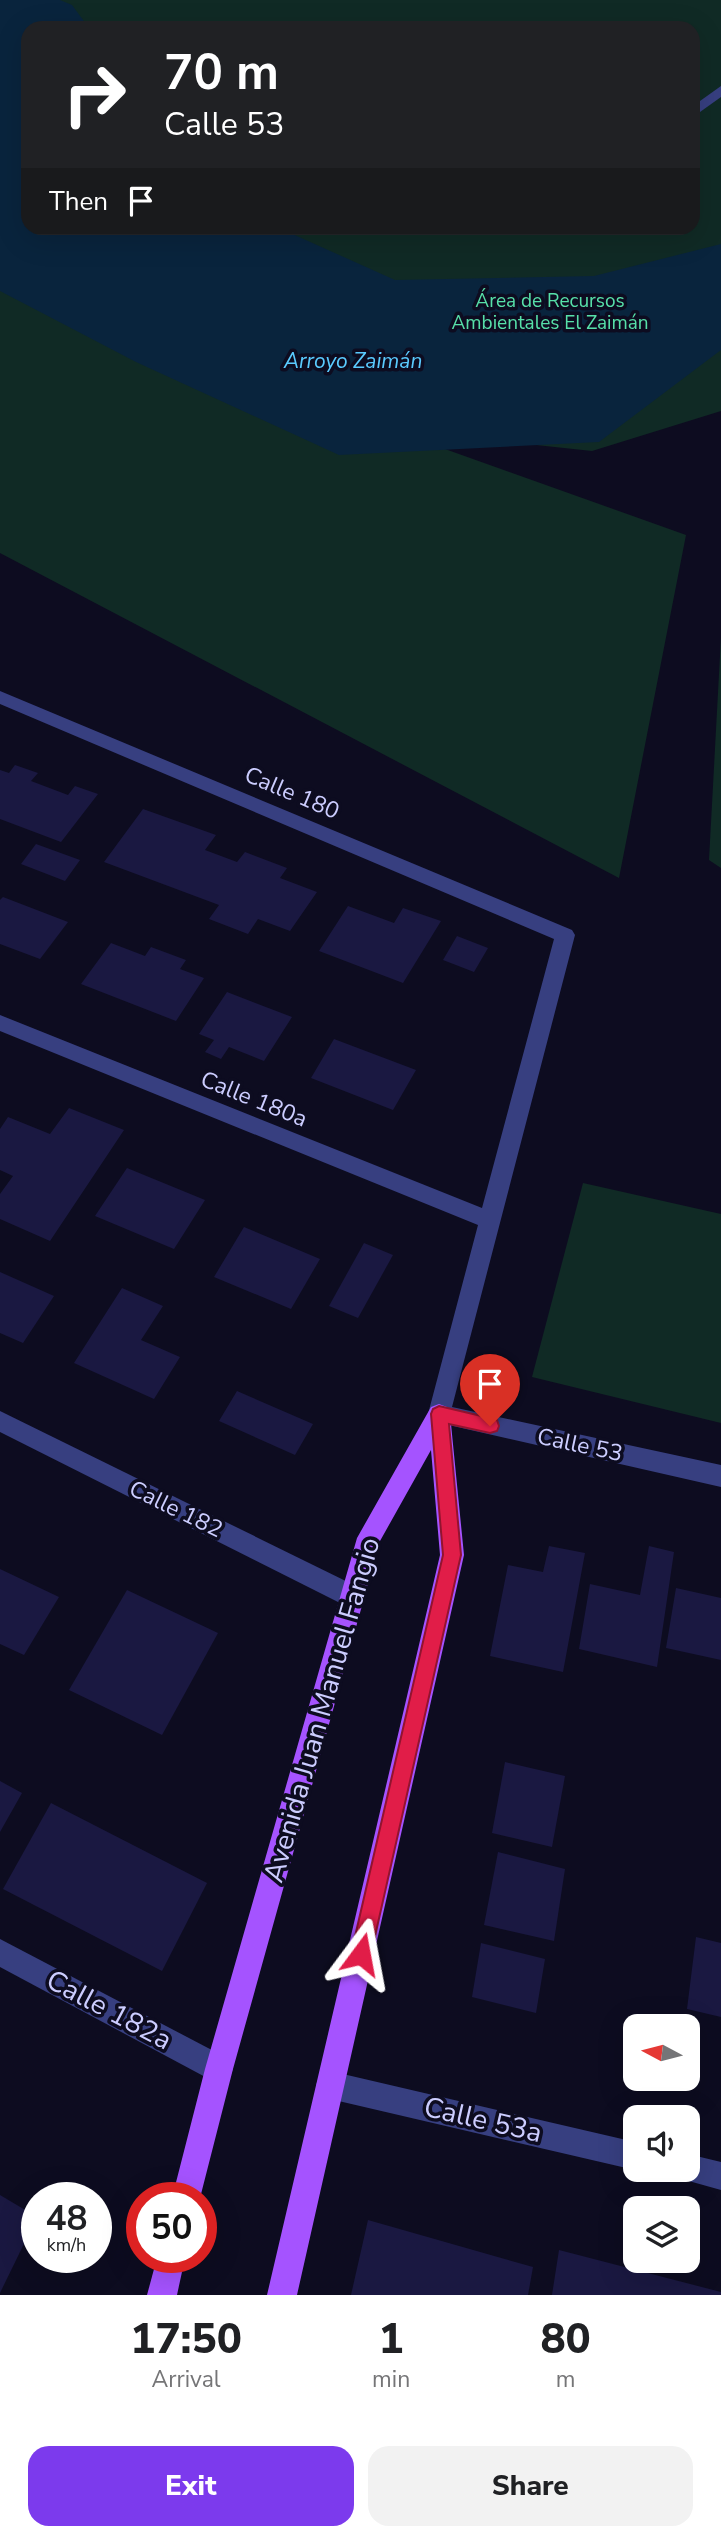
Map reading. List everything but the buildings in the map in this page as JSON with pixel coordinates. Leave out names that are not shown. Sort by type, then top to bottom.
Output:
[{"type":"main road","name":"Avenida Juan Manuel Fangio","points":[[190,2182],[219,2069],[369,1538],[439,1414]]},
{"type":"main road","points":[[282,2295],[452,1555],[439,1414]]},
{"type":"main road","points":[[162,2295],[167,2273]]},
{"type":"street","points":[[700,107],[721,90]]},
{"type":"street","name":"Calle 180","points":[[0,696],[565,935],[491,1221]]},
{"type":"street","name":"Calle 180a","points":[[0,1023],[491,1221]]},
{"type":"street","points":[[439,1414],[491,1221]]},
{"type":"street","name":"Calle 53","points":[[439,1414],[721,1476]]},
{"type":"street","name":"Calle 182","points":[[0,1422],[351,1596]]},
{"type":"street","name":"Calle 182a","points":[[0,1952],[219,2069]]},
{"type":"street","name":"Calle 53a","points":[[330,2085],[623,2153]]},
{"type":"street","points":[[700,2171],[721,2176]]},
{"type":"green space","name":"Área de Recursos Ambientales El Zaimán","points":[[0,0],[721,0],[721,411],[592,451],[389,429],[686,535],[619,878],[0,553]]},
{"type":"green space","points":[[721,637],[721,868],[709,860]]},
{"type":"green space","points":[[583,1183],[721,1214],[721,1423],[532,1377]]},
{"type":"water","name":"Arroyo Zaimán","points":[[0,0],[60,0],[72,5],[84,21],[21,21],[21,235],[295,235],[395,280],[594,276],[721,244],[721,350],[599,442],[339,455],[136,362],[0,291]]},
{"type":"route","points":[[361,1954],[452,1555],[439,1414],[490,1426]]}]
